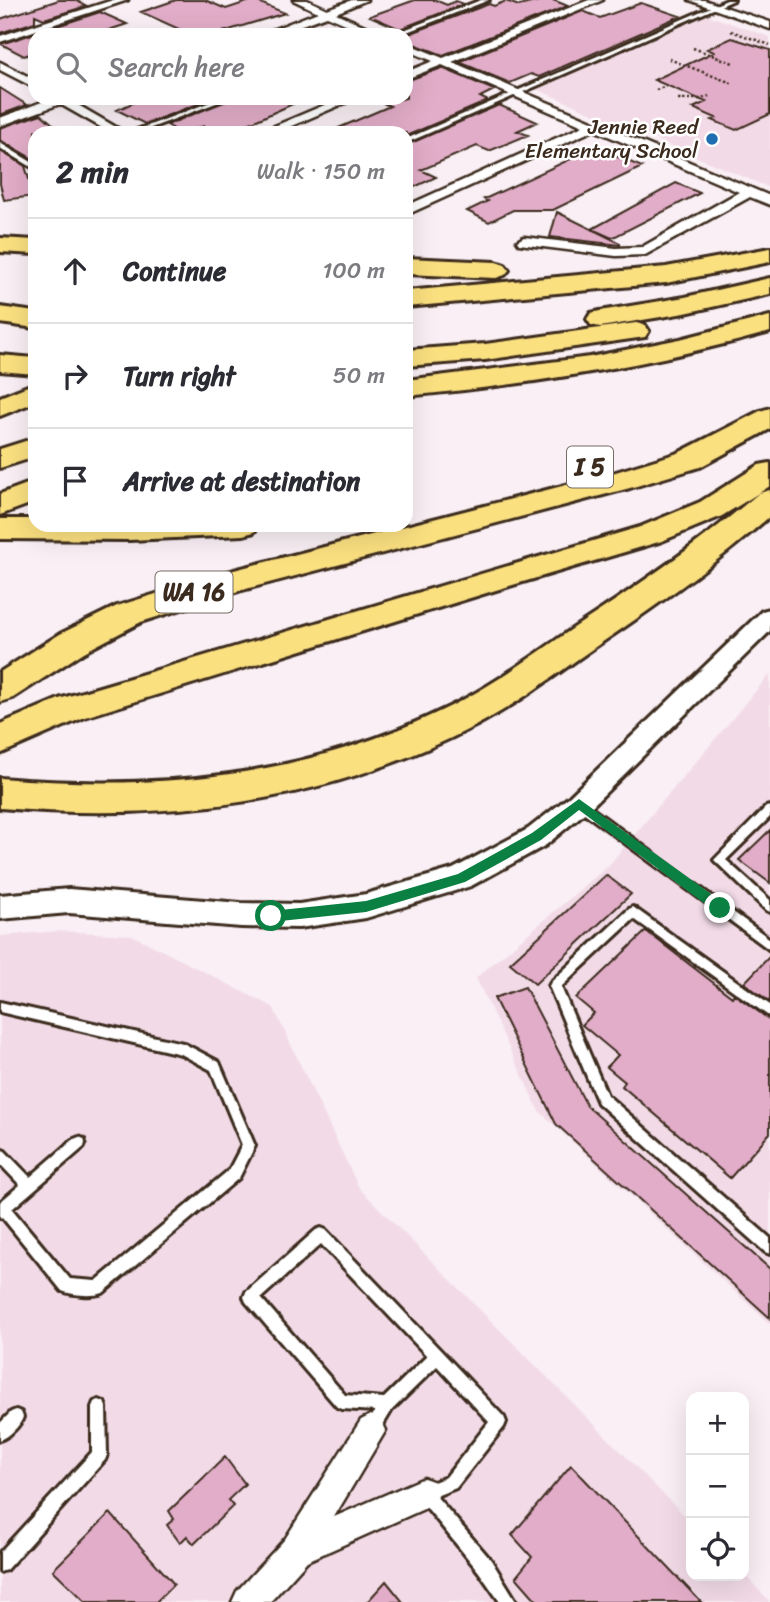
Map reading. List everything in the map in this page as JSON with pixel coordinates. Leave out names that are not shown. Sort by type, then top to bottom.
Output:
[{"type":"highway","points":[[0,245],[28,247]]},
{"type":"highway","points":[[413,266],[477,270],[576,268],[770,253]]},
{"type":"highway","points":[[413,298],[666,275],[770,253]]},
{"type":"highway","points":[[413,336],[570,323],[685,305],[770,286]]},
{"type":"highway","points":[[413,357],[589,339],[655,327],[770,298]]},
{"type":"highway","points":[[0,315],[28,319]]},
{"type":"highway","points":[[413,400],[654,354],[770,324]]},
{"type":"highway","points":[[413,401],[617,387],[770,351]]},
{"type":"highway","points":[[0,363],[28,365]]},
{"type":"highway","points":[[0,407],[28,395]]},
{"type":"highway","name":"I 5","points":[[413,508],[482,495],[651,451],[770,415]]},
{"type":"highway","name":"WA 16","points":[[0,689],[72,643],[140,610],[234,580],[678,464],[770,415]]},
{"type":"highway","points":[[0,740],[72,708],[651,534],[711,509],[770,472]]},
{"type":"highway","points":[[0,505],[28,494]]},
{"type":"highway","points":[[0,793],[94,800],[200,796],[295,778],[387,750],[453,721],[497,697],[704,555],[770,500]]},
{"type":"highway","points":[[10,530],[28,530]]},
{"type":"street","points":[[35,28],[123,0]]},
{"type":"street","points":[[298,0],[364,28]]},
{"type":"street","points":[[283,28],[362,0]]},
{"type":"street","points":[[413,73],[598,0]]},
{"type":"street","points":[[694,0],[770,26]]},
{"type":"street","points":[[0,39],[28,30]]},
{"type":"street","points":[[413,49],[770,201]]},
{"type":"street","points":[[0,65],[28,81]]},
{"type":"street","points":[[0,78],[15,73]]},
{"type":"street","points":[[0,122],[51,105]]},
{"type":"street","points":[[70,105],[108,126]]},
{"type":"street","points":[[281,126],[334,105]]},
{"type":"street","points":[[413,208],[593,126]]},
{"type":"street","points":[[524,241],[616,253],[645,251],[749,192]]},
{"type":"street","points":[[0,907],[69,901],[271,916],[366,906],[461,878],[537,837],[579,803],[770,617]]},
{"type":"street","points":[[248,1602],[296,1550],[371,1430]]},
{"type":"street","points":[[296,1550],[424,1493]]},
{"type":"lane","points":[[412,28],[486,0]]},
{"type":"lane","points":[[413,138],[731,0]]},
{"type":"lane","points":[[151,126],[207,105]]},
{"type":"lane","points":[[0,145],[28,163]]},
{"type":"lane","points":[[579,803],[770,945]]},
{"type":"lane","points":[[770,810],[719,860],[770,907]]},
{"type":"lane","points":[[770,1012],[633,912],[555,986],[601,1099],[770,1247]]},
{"type":"lane","points":[[0,1007],[183,1049],[215,1066],[249,1146],[234,1174],[98,1288],[67,1286],[2,1209],[79,1143]]},
{"type":"lane","points":[[0,1155],[30,1186]]},
{"type":"lane","points":[[387,1405],[342,1402],[251,1297],[321,1235],[499,1422],[451,1483],[424,1493],[485,1566],[509,1602]]},
{"type":"lane","points":[[371,1430],[387,1405],[437,1356]]},
{"type":"lane","points":[[0,1564],[100,1455],[99,1407]]},
{"type":"lane","points":[[0,1433],[16,1417]]},
{"type":"path","points":[[731,31],[770,45]]},
{"type":"path","points":[[750,44],[757,40]]},
{"type":"path","points":[[693,48],[733,63]]},
{"type":"path","points":[[668,60],[734,84]]},
{"type":"path","points":[[693,73],[698,71]]},
{"type":"path","points":[[656,90],[666,86]]},
{"type":"path","points":[[678,99],[701,99],[709,96]]},
{"type":"shaded area","name":"Jennie Reed Elementary School","points":[[707,15],[770,37],[770,188],[536,89]]},
{"type":"shaded area","points":[[770,674],[770,1324],[539,1111],[476,978],[609,865]]},
{"type":"shaded area","points":[[58,931],[132,935],[273,1007],[359,1188],[686,1517],[686,1581],[749,1579],[770,1602],[0,1602],[0,936]]},
{"type":"building","points":[[59,0],[75,0],[87,6],[44,19],[35,15],[35,22],[0,33],[0,19]]},
{"type":"building","points":[[176,0],[205,0],[226,9],[253,0],[285,13],[236,28],[176,28],[141,12]]},
{"type":"building","points":[[415,0],[435,0],[447,5],[456,1],[464,4],[403,28],[370,16]]},
{"type":"building","points":[[553,0],[568,6],[443,55],[413,44],[413,32],[489,4],[494,6],[506,1],[519,6]]},
{"type":"building","points":[[641,3],[680,16],[539,77],[531,74],[510,83],[459,62],[583,11],[600,18]]},
{"type":"building","points":[[100,12],[127,24],[115,28],[57,26]]},
{"type":"building","points":[[28,35],[28,55],[24,56],[1,44]]},
{"type":"building","points":[[732,38],[770,50],[770,114],[736,130],[693,108],[706,102],[654,80],[714,52],[707,49]]},
{"type":"building","points":[[442,68],[494,90],[480,97],[488,101],[413,133],[413,126],[343,126],[390,106],[388,105],[413,105],[413,78]]},
{"type":"building","points":[[0,88],[19,100],[27,105],[0,115]]},
{"type":"building","points":[[128,105],[195,105],[145,124],[117,110]]},
{"type":"building","points":[[215,105],[290,105],[244,126],[167,125]]},
{"type":"building","points":[[499,105],[537,122],[517,131],[528,135],[489,151],[477,146],[421,170],[436,177],[413,188],[413,142]]},
{"type":"building","points":[[41,114],[54,125],[28,126],[28,156],[0,140],[0,128]]},
{"type":"building","points":[[592,149],[642,167],[553,210],[513,210],[489,222],[467,211],[488,201],[484,199]]},
{"type":"building","points":[[0,151],[25,166],[28,197],[4,200],[0,184]]},
{"type":"building","points":[[676,183],[700,193],[612,238],[592,229]]},
{"type":"building","points":[[557,212],[620,243],[620,245],[550,237]]},
{"type":"building","points":[[770,830],[770,883],[739,860]]},
{"type":"building","points":[[606,875],[631,894],[535,984],[510,963]]},
{"type":"building","points":[[646,931],[732,997],[734,994],[770,1020],[770,1133],[730,1178],[622,1086],[625,1082],[607,1067],[618,1055],[582,1025],[594,1013],[576,998]]},
{"type":"building","points":[[770,956],[770,1002],[744,983]]},
{"type":"building","points":[[525,987],[587,1106],[770,1269],[770,1318],[556,1124],[494,998]]},
{"type":"building","points":[[225,1457],[245,1484],[228,1500],[233,1506],[194,1544],[187,1536],[180,1543],[167,1525],[174,1519],[169,1511]]},
{"type":"building","points":[[571,1465],[701,1602],[538,1602],[516,1577],[532,1557],[512,1535]]},
{"type":"building","points":[[110,1513],[174,1584],[156,1602],[86,1602],[53,1570]]},
{"type":"building","points":[[386,1581],[403,1602],[367,1602]]},
{"type":"place","name":"Jennie Reed Elementary School","points":[[712,139]]},
{"type":"route","points":[[271,916],[299,916],[366,906],[461,878],[537,837],[579,803],[720,908]]}]
